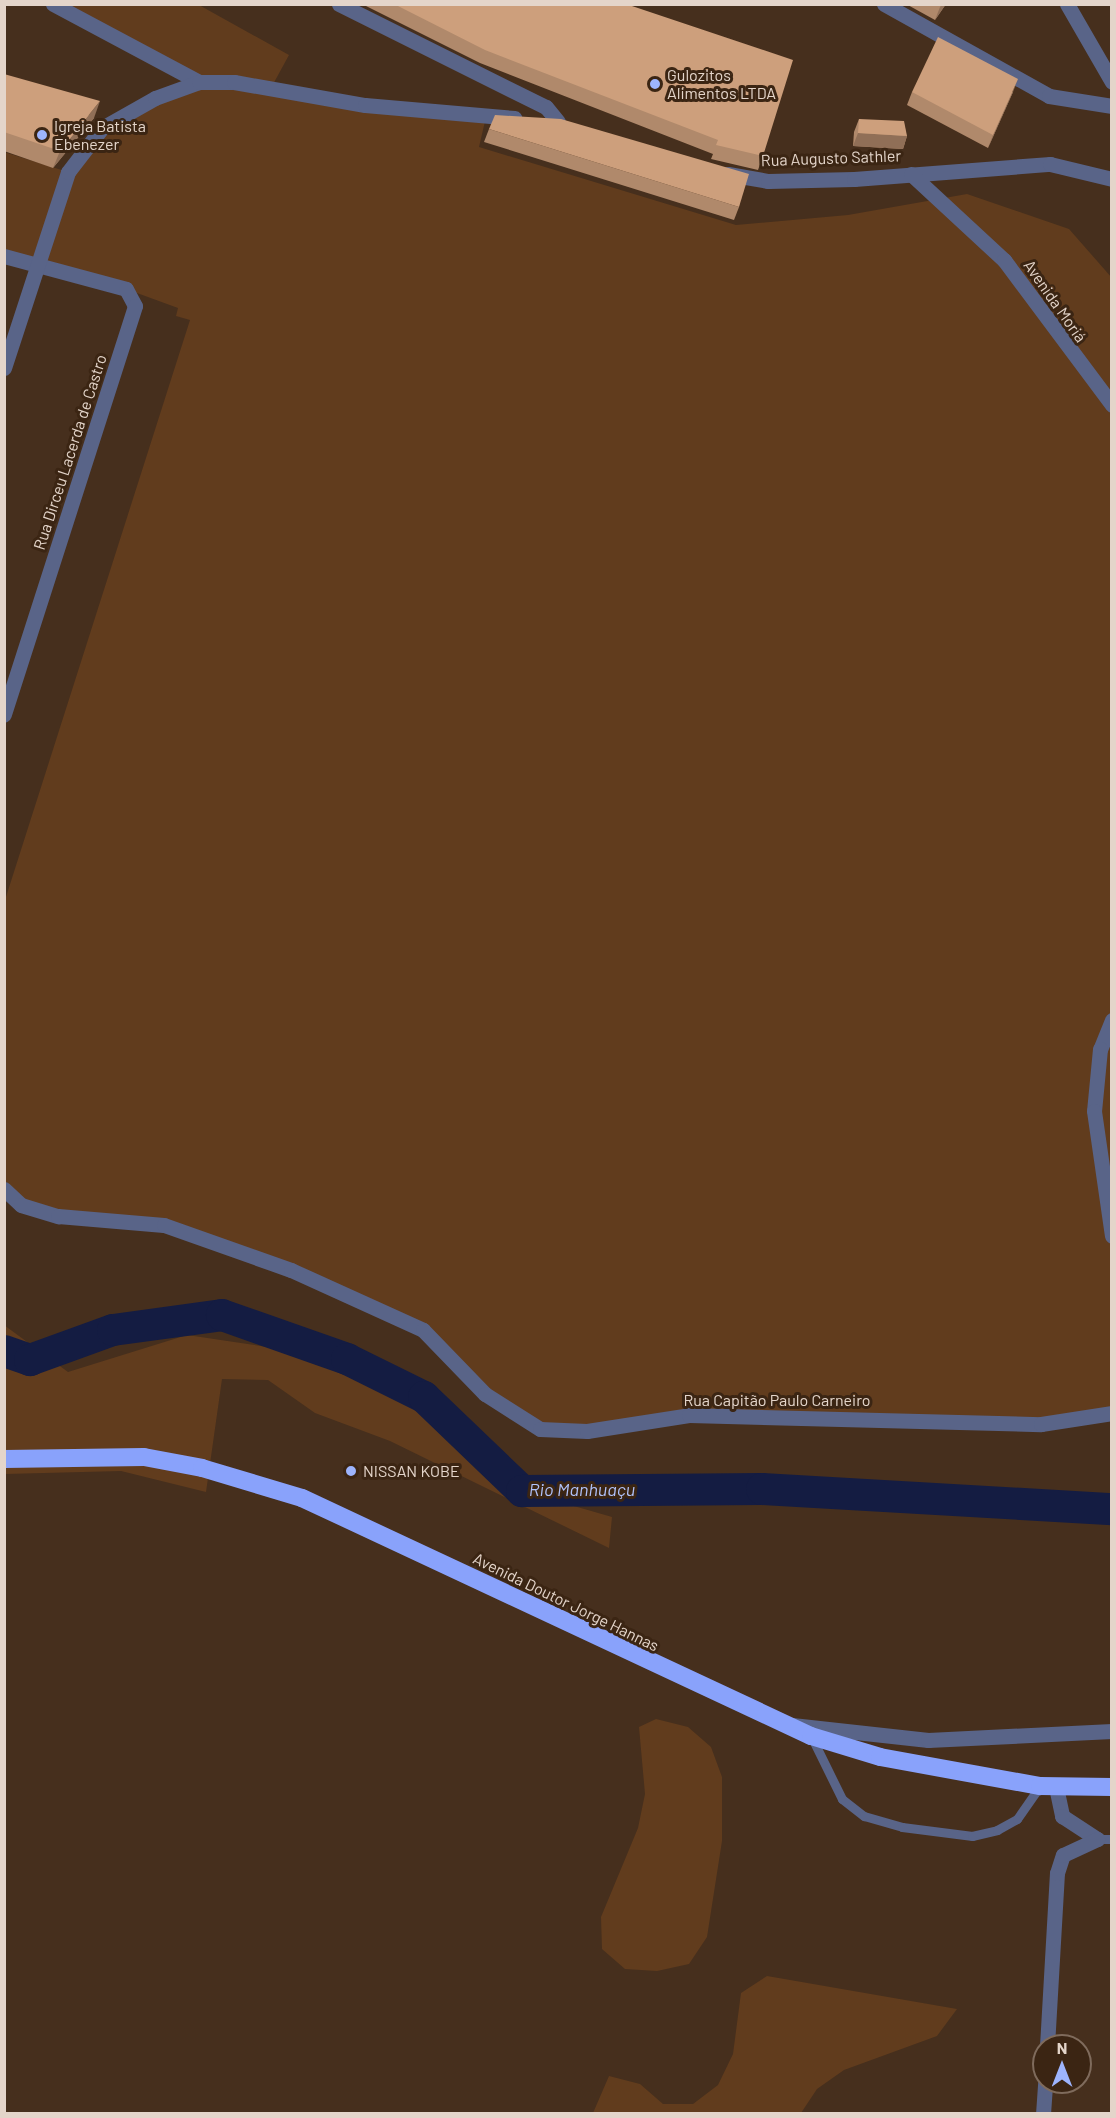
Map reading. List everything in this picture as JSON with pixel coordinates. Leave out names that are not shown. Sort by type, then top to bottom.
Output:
[{"type":"highway","name":"Avenida Doutor Jorge Hannas","points":[[4,1459],[144,1457],[202,1468],[302,1498],[811,1736],[880,1757],[1048,1787],[1112,1788]]},
{"type":"street","points":[[53,4],[199,82]]},
{"type":"street","points":[[339,4],[546,107],[558,122]]},
{"type":"street","points":[[884,4],[1049,96],[1112,106]]},
{"type":"street","points":[[1066,4],[1112,82]]},
{"type":"street","points":[[4,369],[68,172],[102,128],[155,98],[199,82],[234,82],[462,116],[558,122],[580,129]]},
{"type":"street","name":"Rua Augusto Sathler","points":[[712,169],[768,181],[1050,164],[1112,179]]},
{"type":"street","name":"Avenida Moriá","points":[[911,174],[1004,260],[1112,405]]},
{"type":"street","name":"Rua Dirceu Lacerda de Castro","points":[[4,256],[126,289],[135,306],[4,714]]},
{"type":"street","points":[[1112,1020],[1100,1049],[1094,1110],[1112,1236]]},
{"type":"street","name":"Rua Capitão Paulo Carneiro","points":[[4,1190],[21,1205],[58,1215],[164,1225],[291,1270],[423,1330],[485,1394],[540,1429],[587,1431],[690,1415],[1041,1424],[1112,1413]]},
{"type":"street","points":[[786,1726],[928,1740],[1112,1731]]},
{"type":"street","points":[[1048,1787],[1062,1816],[1104,1839]]},
{"type":"street","points":[[1048,2034],[1057,1873],[1063,1855],[1104,1839]]},
{"type":"street","points":[[1043,2114],[1044,2094]]},
{"type":"lane","points":[[811,1736],[842,1799],[864,1816],[902,1827],[972,1836],[997,1830],[1017,1819],[1048,1787]]},
{"type":"shaded area","points":[[53,5],[199,5],[289,55],[271,88],[486,117],[479,147],[736,225],[848,215],[967,194],[1069,229],[1112,278],[1111,1413],[1089,1420],[811,1416],[540,1429],[485,1394],[423,1330],[164,1225],[58,1216],[5,1189],[5,900],[190,320],[176,316],[178,308],[126,289],[5,256],[4,152],[68,172],[102,128],[198,82]]},
{"type":"shaded area","points":[[4,1325],[68,1372],[187,1335],[347,1359],[424,1397],[522,1491],[612,1517],[609,1548],[390,1441],[315,1413],[268,1380],[222,1379],[206,1492],[121,1471],[5,1474]]},
{"type":"shaded area","points":[[656,1719],[688,1727],[711,1747],[722,1777],[722,1841],[707,1937],[689,1964],[657,1971],[625,1969],[602,1949],[601,1917],[638,1828],[645,1794],[639,1727]]},
{"type":"shaded area","points":[[767,1976],[957,2009],[937,2036],[844,2070],[817,2089],[801,2113],[593,2113],[609,2076],[640,2084],[663,2104],[693,2104],[718,2085],[733,2054],[741,1993]]},
{"type":"building","name":"Gulozitos Alimentos LTDA","points":[[394,4],[626,4],[793,60],[763,156],[716,145],[718,140],[485,50]]},
{"type":"building","points":[[938,37],[1018,79],[993,135],[912,92]]},
{"type":"building","name":"Igreja Batista Ebenezer","points":[[4,74],[100,101],[60,151],[4,132]]},
{"type":"building","points":[[495,115],[561,119],[749,174],[739,207],[489,129]]},
{"type":"building","points":[[859,119],[904,121],[907,136],[858,133]]},
{"type":"waterway","name":"Rio Manhuaçu","points":[[4,1351],[30,1360],[113,1330],[222,1315],[347,1359],[424,1397],[522,1491],[762,1489],[1112,1509]]},
{"type":"place","name":"Gulozitos Alimentos LTDA","points":[[655,84]]},
{"type":"place","name":"Igreja Batista Ebenezer","points":[[42,135]]},
{"type":"place","name":"NISSAN KOBE","points":[[351,1471]]}]
